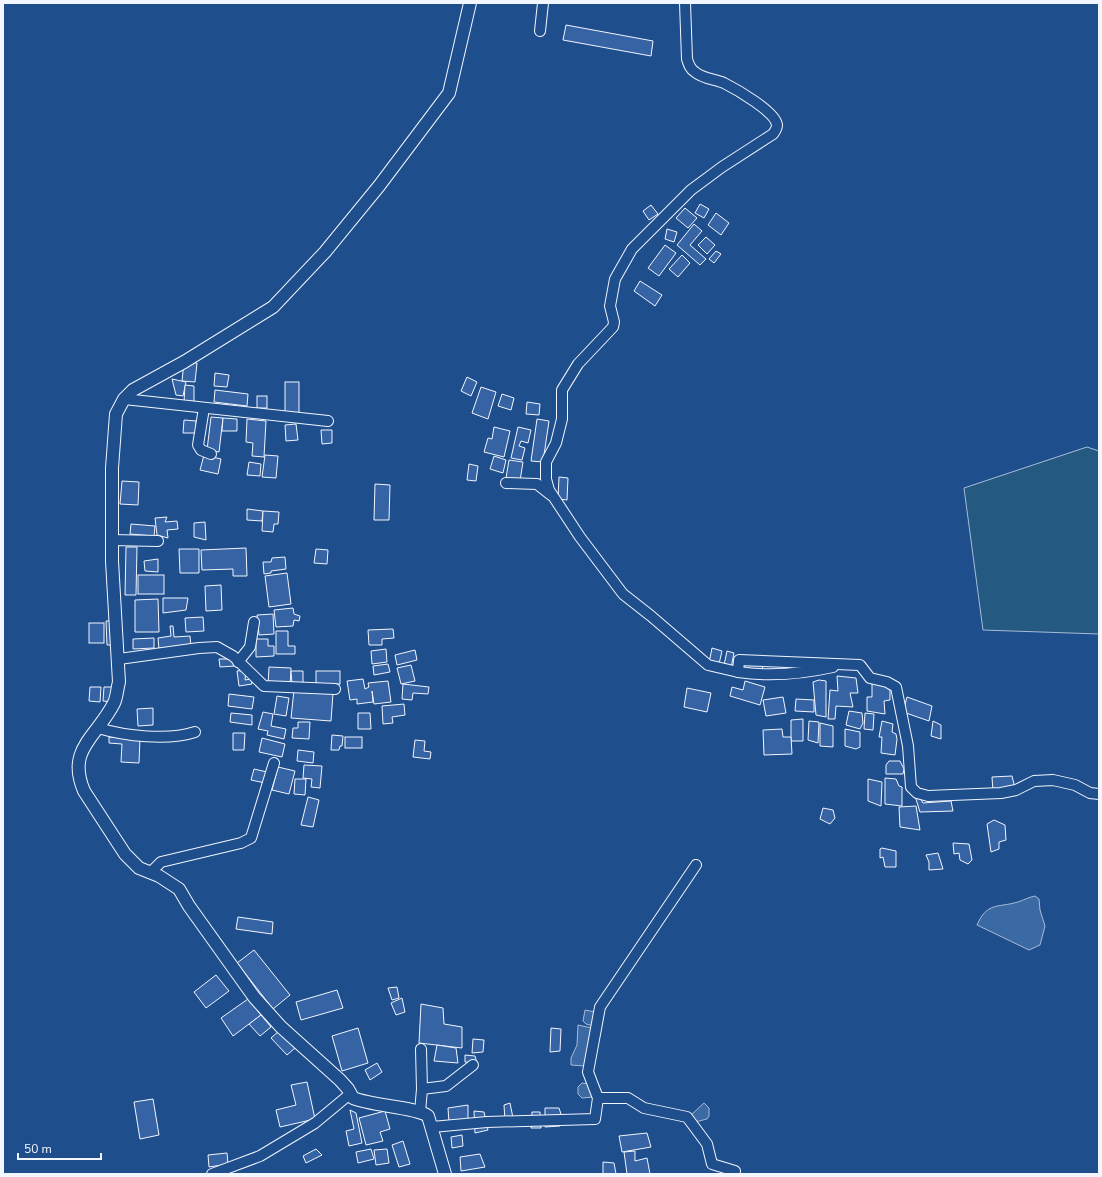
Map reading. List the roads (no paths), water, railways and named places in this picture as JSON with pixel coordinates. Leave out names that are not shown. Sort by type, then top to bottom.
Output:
[{"type":"street","points":[[445,1174],[428,1116],[420,1112],[359,1100],[350,1094],[348,1089],[340,1080],[281,1027],[254,997],[178,889],[150,872],[139,868],[125,854],[109,832],[81,783],[78,767],[80,754],[115,701],[119,682],[119,659],[111,540],[112,468],[116,414],[124,400],[134,390],[184,362],[273,307],[325,252],[379,186],[449,93],[470,3]]},
{"type":"street","points":[[540,31],[543,3]]},
{"type":"street","points":[[685,3],[687,59],[690,68],[701,76],[722,82],[748,97],[772,116],[777,124],[776,129],[774,134],[722,167],[692,190],[632,249],[615,279],[610,306],[614,322],[612,327],[578,364],[562,390],[562,419],[556,443],[546,462],[546,479],[554,498],[584,543],[623,594],[708,665],[738,672],[761,675],[800,674],[847,664]]},
{"type":"street","points":[[124,400],[328,421]]},
{"type":"street","points":[[204,408],[198,445],[202,450],[211,454]]},
{"type":"street","points":[[506,483],[537,484],[554,498]]},
{"type":"street","points":[[111,540],[158,541]]},
{"type":"street","points":[[238,662],[250,647],[254,622]]},
{"type":"street","points":[[119,659],[211,647],[226,651],[264,686],[335,689]]},
{"type":"street","points":[[738,672],[739,660],[860,665],[870,678],[887,682],[896,687],[908,746],[911,787],[917,793],[928,796],[1001,793],[1016,790],[1034,781],[1053,780],[1075,785],[1095,794],[1099,801]]},
{"type":"street","points":[[98,728],[128,735],[180,736],[195,732]]},
{"type":"street","points":[[150,872],[161,862],[241,843],[251,838],[274,763]]},
{"type":"street","points":[[432,1127],[487,1122],[593,1119],[596,1116],[598,1098],[588,1072],[600,1007],[696,865]]},
{"type":"street","points":[[420,1112],[422,1089],[421,1049]]},
{"type":"street","points":[[422,1089],[446,1086],[472,1065]]},
{"type":"street","points":[[212,1174],[260,1156],[315,1123],[350,1094]]},
{"type":"street","points":[[598,1098],[628,1098],[644,1108],[687,1117],[707,1144],[712,1164],[735,1171]]}]
